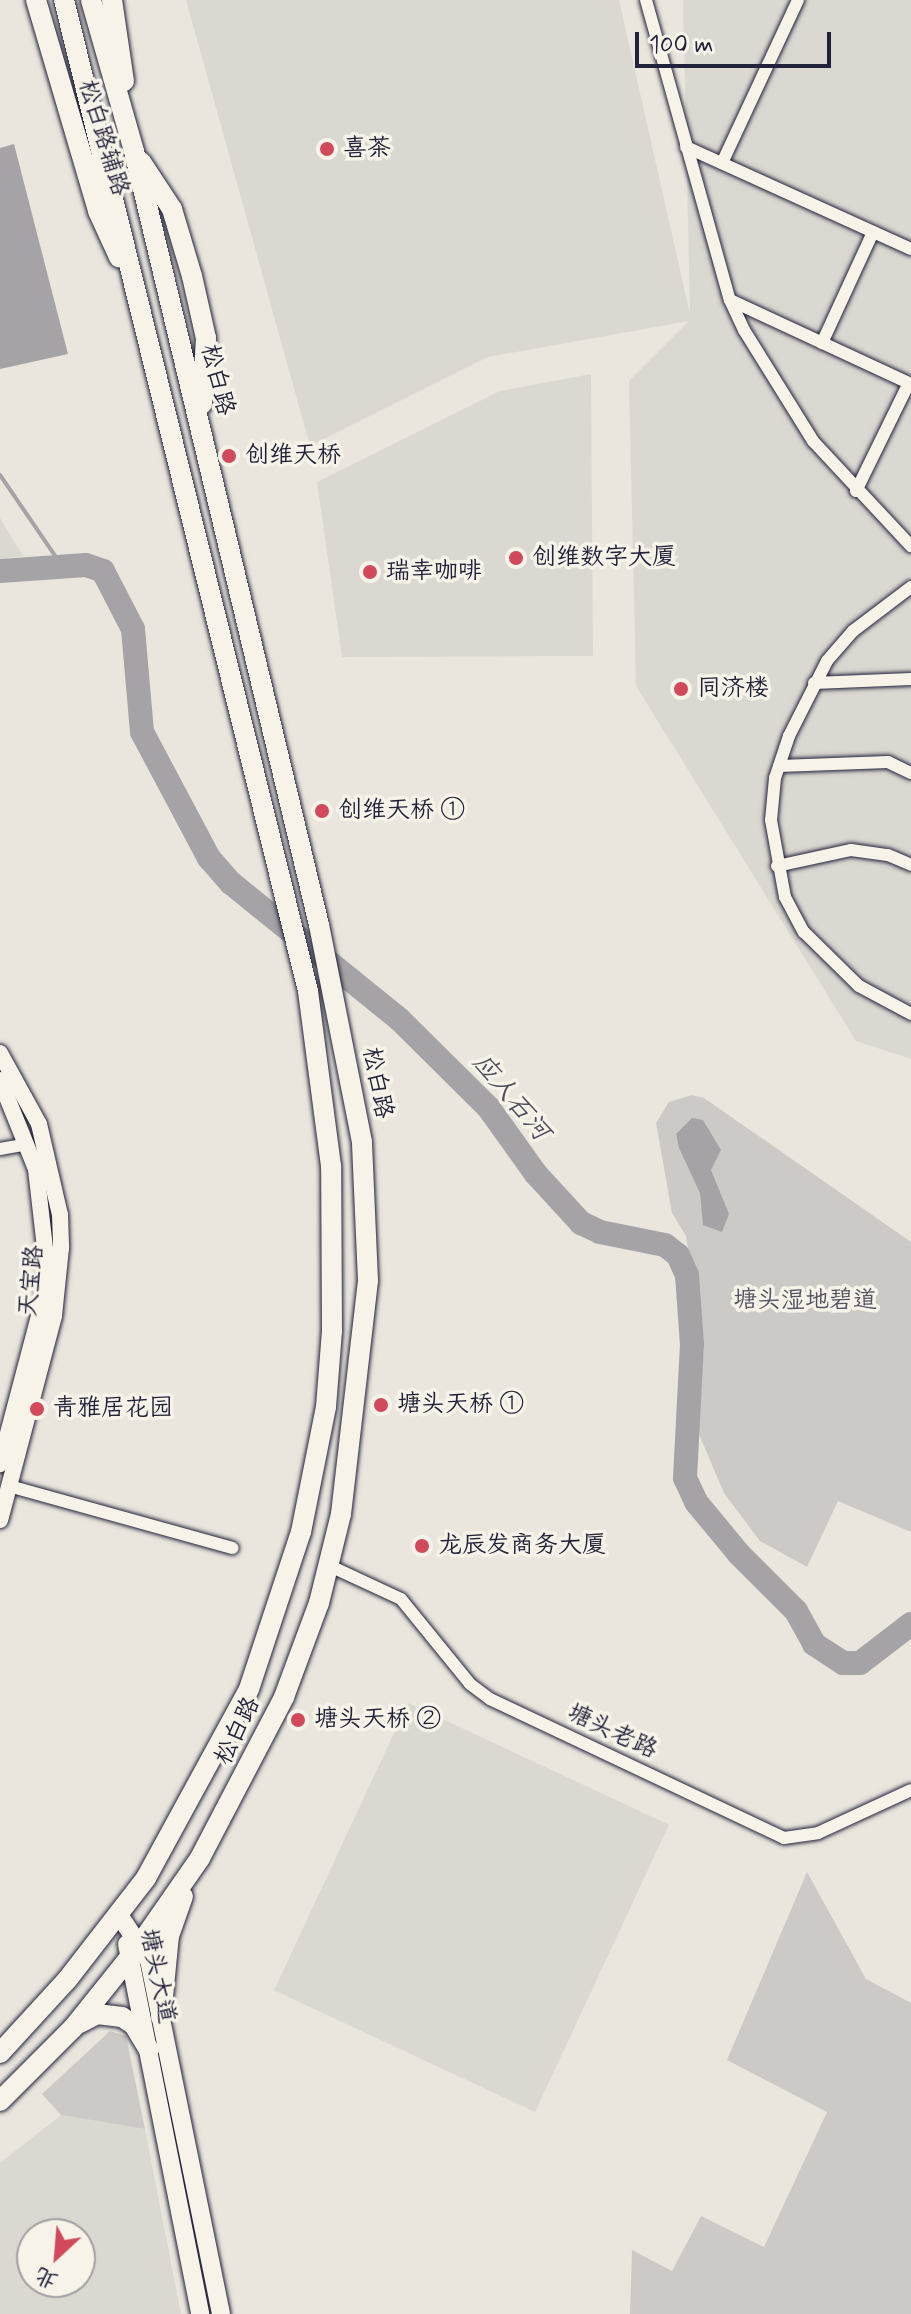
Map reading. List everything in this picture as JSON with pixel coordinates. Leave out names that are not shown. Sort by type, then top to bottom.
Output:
[{"type":"main road","name":"松白路辅路","points":[[34,0],[98,211],[133,285]]},
{"type":"main road","name":"松白路","points":[[0,2053],[119,1915],[181,1821],[249,1689],[277,1616],[314,1474],[332,1331],[331,1166],[308,991],[64,0]]},
{"type":"main road","name":"松白路","points":[[0,2101],[73,2028],[136,1950],[200,1858],[272,1723],[330,1566],[357,1403],[368,1281],[362,1142],[319,925],[133,146],[91,0]]},
{"type":"main road","name":"松白路辅路","points":[[112,0],[133,146]]},
{"type":"main road","points":[[122,58],[123,0]]},
{"type":"main road","points":[[161,2017],[169,1936],[200,1858]]},
{"type":"main road","name":"塘头大道","points":[[119,1915],[161,2017],[221,2314]]},
{"type":"main road","name":"塘头大道","points":[[136,1950],[149,2050],[200,2314]]},
{"type":"main road","points":[[73,2028],[97,2014],[122,2017],[134,2025],[149,2050]]},
{"type":"main road","points":[[31,2020],[42,2015],[57,2021],[62,2033],[58,2044]]},
{"type":"street","points":[[646,0],[730,300],[794,415],[856,491],[911,546]]},
{"type":"street","points":[[656,0],[656,39]]},
{"type":"street","points":[[722,163],[798,0]]},
{"type":"street","points":[[686,147],[911,249]]},
{"type":"street","points":[[822,343],[873,232]]},
{"type":"street","points":[[730,300],[910,383],[856,491]]},
{"type":"street","points":[[911,587],[853,631],[814,683],[779,766],[771,820],[777,866],[792,914],[819,950],[859,986],[911,1014]]},
{"type":"street","points":[[814,683],[911,679]]},
{"type":"street","points":[[779,766],[888,762],[911,773]]},
{"type":"street","points":[[777,866],[851,850],[888,855],[911,865]]},
{"type":"street","name":"天宝路","points":[[0,1053],[39,1124],[60,1215],[61,1248],[54,1316],[0,1520]]},
{"type":"street","name":"天宝路","points":[[0,1080],[28,1144],[43,1200],[46,1281],[0,1464]]},
{"type":"street","points":[[0,1149],[28,1144]]},
{"type":"street","points":[[9,1486],[233,1548]]},
{"type":"street","name":"塘头老路","points":[[330,1566],[401,1599],[470,1684],[490,1699],[784,1838],[818,1833],[911,1790]]},
{"type":"shaded area","points":[[186,0],[619,0],[690,314],[683,0],[911,0],[911,1059],[856,1041],[636,686],[629,381],[689,321],[488,357],[310,446]]},
{"type":"shaded area","points":[[14,144],[68,354],[0,369],[0,148]]},
{"type":"shaded area","points":[[591,374],[593,656],[342,657],[317,482],[500,391]]},
{"type":"shaded area","points":[[0,518],[23,556],[0,559]]},
{"type":"shaded area","points":[[692,1118],[703,1120],[721,1150],[711,1170],[729,1214],[722,1232],[703,1225],[700,1193],[679,1148],[676,1134]]},
{"type":"shaded area","points":[[408,1703],[669,1825],[535,2112],[274,1990]]},
{"type":"shaded area","points":[[61,2115],[145,2129],[181,2314],[0,2314],[0,2163]]},
{"type":"green space","name":"塘头湿地碧道","points":[[692,1095],[704,1098],[911,1242],[911,1532],[838,1501],[807,1567],[760,1541],[724,1493],[698,1432],[704,1344],[686,1236],[672,1213],[656,1123],[669,1102]]},
{"type":"green space","points":[[807,1872],[866,1979],[911,2003],[911,2314],[630,2314],[632,2250],[672,2271],[701,2216],[764,2247],[827,2112],[727,2060]]},
{"type":"green space","points":[[110,2031],[126,2036],[145,2129],[61,2115],[42,2094]]},
{"type":"waterway","points":[[0,475],[62,566]]},
{"type":"waterway","name":"应人石河","points":[[0,571],[86,565],[103,571],[133,629],[142,732],[209,858],[231,883],[399,1019],[488,1107],[536,1174],[581,1223],[600,1232],[665,1245],[678,1255],[687,1275],[692,1344],[685,1478],[696,1502],[739,1554],[796,1611],[814,1644],[843,1663],[860,1663],[911,1624]]},
{"type":"place","name":"喜茶","points":[[327,149]]},
{"type":"place","name":"创维天桥","points":[[229,456]]},
{"type":"place","name":"创维数字大厦","points":[[516,558]]},
{"type":"place","name":"瑞幸咖啡","points":[[370,572]]},
{"type":"place","name":"同济楼","points":[[681,689]]},
{"type":"place","name":"创维天桥 ①","points":[[322,811]]},
{"type":"place","name":"塘头天桥 ①","points":[[381,1405]]},
{"type":"place","name":"青雅居花园","points":[[37,1409]]},
{"type":"place","name":"龙辰发商务大厦","points":[[422,1546]]},
{"type":"place","name":"塘头天桥 ②","points":[[298,1720]]}]
